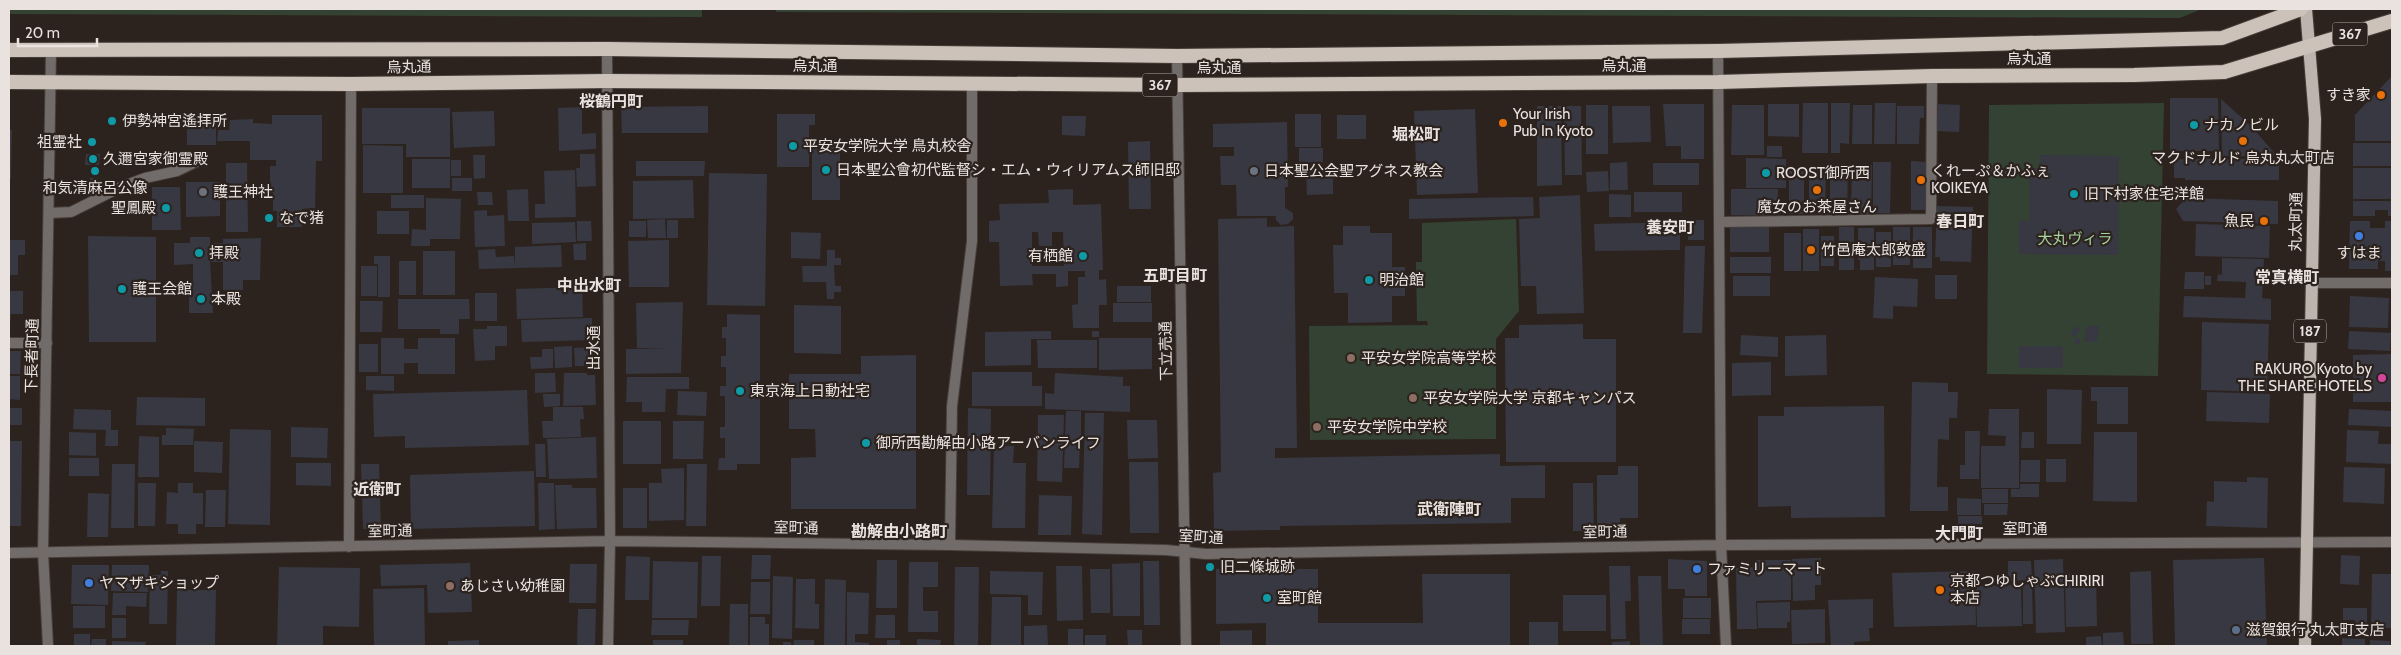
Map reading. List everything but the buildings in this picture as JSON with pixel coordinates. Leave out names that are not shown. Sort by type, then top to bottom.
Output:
[{"type":"highway","name":"烏丸通","points":[[9,50],[607,49],[1177,56],[1718,51],[2222,38],[2301,9]]},
{"type":"highway","name":"烏丸通","points":[[9,82],[351,84],[607,80],[1177,85],[1718,82],[1932,76],[2224,72],[2308,48],[2392,20]]},
{"type":"main road","name":"丸太町通","points":[[2304,646],[2314,119],[2306,9]]},
{"type":"street","name":"出水通","points":[[607,49],[610,541],[608,646]]},
{"type":"street","name":"下長者町通","points":[[48,646],[43,552],[51,50]]},
{"type":"street","points":[[1718,51],[1720,545],[1726,646]]},
{"type":"street","name":"下立売通","points":[[1177,56],[1186,646]]},
{"type":"street","points":[[1719,222],[1931,219],[1932,76]]},
{"type":"street","points":[[950,545],[952,406],[972,241],[972,83]]},
{"type":"street","points":[[349,547],[351,84]]},
{"type":"street","points":[[49,213],[71,212],[121,186],[145,178],[177,171],[202,159]]},
{"type":"street","points":[[2311,283],[2392,284]]},
{"type":"street","points":[[9,343],[47,343]]},
{"type":"street","name":"室町通","points":[[9,553],[610,541],[950,545],[1206,554],[1720,545],[2392,542]]},
{"type":"green space","points":[[9,9],[702,9],[702,17],[9,14]]},
{"type":"green space","points":[[776,9],[2202,9],[2180,18],[776,12]]},
{"type":"green space","name":"大丸ヴィラ","points":[[2164,103],[2158,376],[1987,374],[1989,105]]},
{"type":"green space","points":[[1516,219],[1519,311],[1496,339],[1496,439],[1310,440],[1309,326],[1428,325],[1427,321],[1417,321],[1416,262],[1422,262],[1422,223]]},
{"type":"place","name":"すき家","points":[[2381,95]]},
{"type":"place","name":"伊勢神宮遙拝所","points":[[112,121]]},
{"type":"place","name":"Your Irish Pub In Kyoto","points":[[1503,123]]},
{"type":"place","name":"ナカノビル","points":[[2194,125]]},
{"type":"place","name":"マクドナルド 烏丸丸太町店","points":[[2243,141]]},
{"type":"place","name":"祖霊社","points":[[92,142]]},
{"type":"place","name":"平安女学院大学 鳥丸校舎","points":[[793,146]]},
{"type":"place","name":"久邇宮家御霊殿","points":[[93,159]]},
{"type":"place","name":"日本聖公會初代監督シ・エム・ウィリアムス師旧邸","points":[[826,170]]},
{"type":"place","name":"和気清麻呂公像","points":[[95,171]]},
{"type":"place","name":"日本聖公会聖アグネス教会","points":[[1254,171]]},
{"type":"place","name":"ROOST御所西","points":[[1766,173]]},
{"type":"place","name":"くれーぷ＆かふぇ KOIKEYA","points":[[1921,180]]},
{"type":"place","name":"魔女のお茶屋さん","points":[[1817,190]]},
{"type":"place","name":"護王神社","points":[[203,192]]},
{"type":"place","name":"旧下村家住宅洋館","points":[[2074,194]]},
{"type":"place","name":"聖鳳殿","points":[[166,208]]},
{"type":"place","name":"なで猪","points":[[269,218]]},
{"type":"place","name":"魚民","points":[[2264,221]]},
{"type":"place","name":"すはま","points":[[2359,236]]},
{"type":"place","name":"竹邑庵太郎敦盛","points":[[1811,250]]},
{"type":"place","name":"拝殿","points":[[199,253]]},
{"type":"place","name":"有栖館","points":[[1083,256]]},
{"type":"place","name":"明治館","points":[[1369,280]]},
{"type":"place","name":"護王会館","points":[[122,289]]},
{"type":"place","name":"本殿","points":[[201,299]]},
{"type":"place","name":"平安女学院高等学校","points":[[1351,358]]},
{"type":"place","name":"RAKURO Kyoto by THE SHARE HOTELS","points":[[2382,378]]},
{"type":"place","name":"東京海上日動社宅","points":[[740,391]]},
{"type":"place","name":"平安女学院大学 京都キャンパス","points":[[1413,398]]},
{"type":"place","name":"平安女学院中学校","points":[[1317,427]]},
{"type":"place","name":"御所西勘解由小路アーバンライフ","points":[[866,443]]},
{"type":"place","name":"旧二條城跡","points":[[1210,567]]},
{"type":"place","name":"ファミリーマート","points":[[1697,569]]},
{"type":"place","name":"ヤマザキショップ","points":[[89,583]]},
{"type":"place","name":"あじさい幼稚園","points":[[450,586]]},
{"type":"place","name":"京都つゆしゃぶCHIRIRI 本店","points":[[1940,590]]},
{"type":"place","name":"室町館","points":[[1267,598]]},
{"type":"place","name":"滋賀銀行 丸太町支店","points":[[2236,630]]},
{"type":"district","name":"桜鶴円町","points":[[611,101]]},
{"type":"district","name":"堀松町","points":[[1416,134]]},
{"type":"district","name":"春日町","points":[[1960,221]]},
{"type":"district","name":"養安町","points":[[1670,227]]},
{"type":"district","name":"五町目町","points":[[1175,275]]},
{"type":"district","name":"常真横町","points":[[2287,277]]},
{"type":"district","name":"中出水町","points":[[589,285]]},
{"type":"district","name":"近衛町","points":[[377,489]]},
{"type":"district","name":"武衛陣町","points":[[1449,509]]},
{"type":"district","name":"勘解由小路町","points":[[899,531]]},
{"type":"district","name":"大門町","points":[[1959,533]]}]
